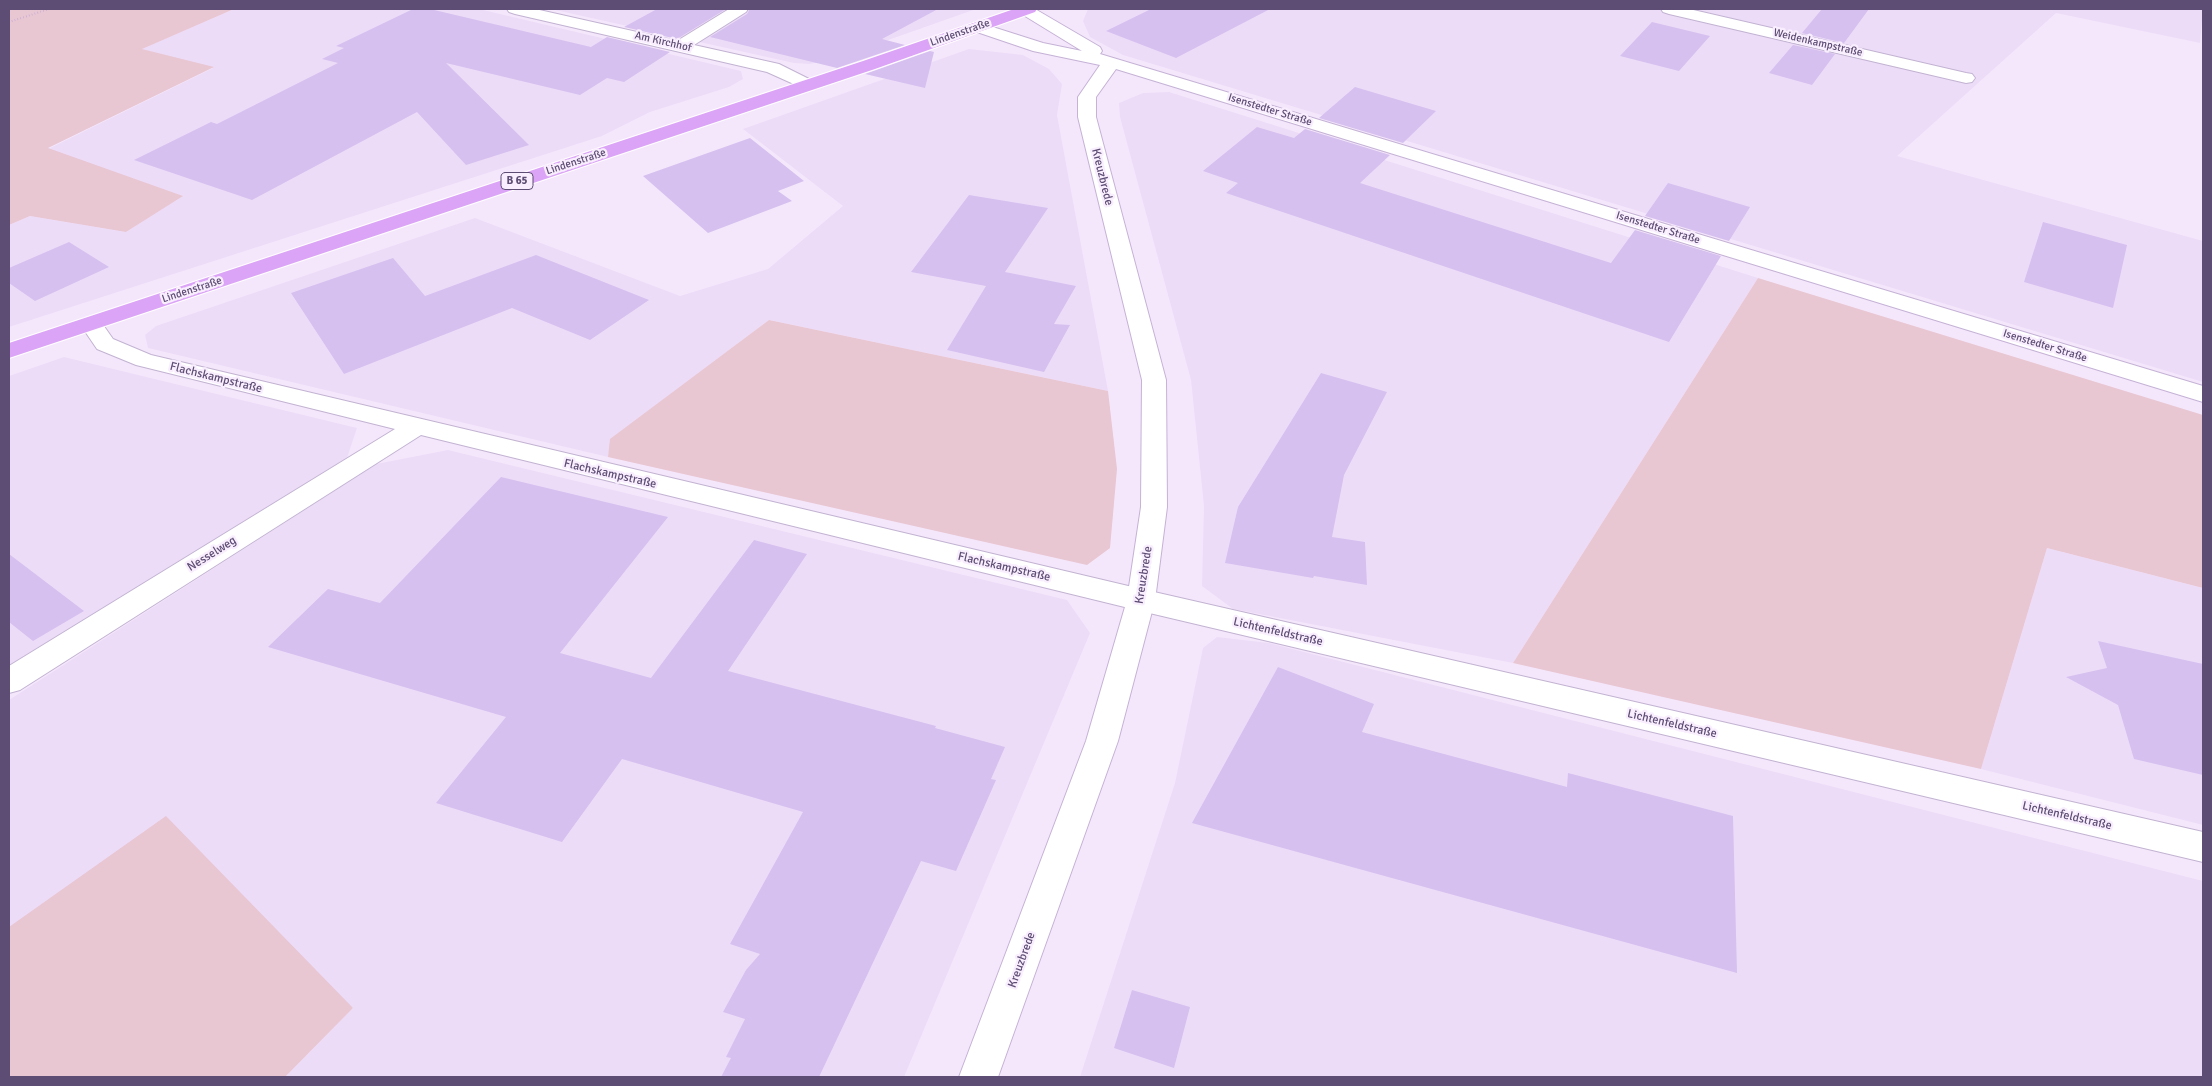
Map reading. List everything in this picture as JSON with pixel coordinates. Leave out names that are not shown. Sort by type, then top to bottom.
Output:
[{"type":"main road","name":"Lindenstraße","points":[[9,351],[807,85],[1027,9]]},
{"type":"street","name":"Am Kirchhof","points":[[515,9],[773,68],[807,85]]},
{"type":"street","points":[[680,46],[740,9]]},
{"type":"street","name":"Isenstedter Straße","points":[[1027,9],[1112,62]]},
{"type":"street","name":"Weidenkampstraße","points":[[1669,9],[1966,78]]},
{"type":"street","name":"Isenstedter Straße","points":[[977,27],[1039,47],[1112,62],[2203,394]]},
{"type":"street","name":"Kreuzbrede","points":[[978,1077],[1102,741],[1141,600],[1154,507],[1154,380],[1087,117],[1087,97],[1099,77],[1112,62]]},
{"type":"street","name":"Flachskampstraße","points":[[91,324],[105,344],[144,360],[1141,600]]},
{"type":"street","name":"Nesselweg","points":[[9,681],[416,427]]},
{"type":"street","name":"Lichtenfeldstraße","points":[[1141,600],[2203,848]]},
{"type":"path","points":[[9,22],[49,9]]},
{"type":"shaded area","points":[[9,9],[234,9],[142,49],[214,67],[48,148],[183,196],[126,232],[30,216],[9,225]]},
{"type":"shaded area","points":[[234,9],[479,9],[741,71],[743,79],[729,87],[650,112],[602,136],[9,327],[9,225],[30,216],[126,232],[182,196],[48,149],[213,68],[141,49]]},
{"type":"shaded area","points":[[551,9],[976,9],[829,61],[809,64],[794,63]]},
{"type":"shaded area","points":[[1088,9],[2203,9],[2200,43],[2056,13],[1897,156],[2203,241],[2203,382],[1123,55],[1090,37],[1083,21]]},
{"type":"shaded area","points":[[969,49],[1023,55],[1049,69],[1062,84],[1057,115],[1108,391],[769,320],[611,439],[608,457],[148,348],[145,335],[156,326],[475,218],[680,296],[768,269],[843,206],[743,129]]},
{"type":"shaded area","points":[[1169,92],[1758,278],[1513,663],[1233,609],[1202,586],[1204,506],[1191,380],[1120,117],[1119,103],[1143,93]]},
{"type":"shaded area","points":[[1758,278],[2203,415],[2203,588],[2047,548],[1981,769],[1513,663]]},
{"type":"shaded area","points":[[769,320],[1108,391],[1117,469],[1110,548],[1087,565],[608,457],[610,439]]},
{"type":"shaded area","points":[[64,357],[357,428],[347,458],[9,666],[9,376]]},
{"type":"shaded area","points":[[448,450],[1067,600],[1090,633],[904,1077],[285,1077],[353,1008],[9,927],[9,700],[376,464]]},
{"type":"shaded area","points":[[2047,548],[2203,588],[2203,825],[1981,769]]},
{"type":"shaded area","points":[[1217,637],[1269,643],[2203,881],[2203,1077],[1080,1077],[1175,783],[1203,648]]},
{"type":"shaded area","points":[[166,816],[353,1008],[285,1077],[9,1077],[9,927]]},
{"type":"building","points":[[413,9],[430,9],[591,47],[607,37],[670,52],[624,82],[607,78],[580,95],[446,63],[529,145],[466,165],[417,112],[252,200],[134,160],[211,122],[217,124],[338,63],[322,59],[344,48],[336,46]]},
{"type":"building","points":[[657,9],[726,9],[677,39],[624,27]]},
{"type":"building","points":[[750,9],[938,9],[882,39],[905,45],[837,68],[710,37],[747,14]]},
{"type":"building","points":[[1151,9],[1270,9],[1176,58],[1106,31]]},
{"type":"building","points":[[1822,9],[1869,9],[1844,43],[1802,33]]},
{"type":"building","points":[[1652,22],[1710,36],[1679,71],[1620,56]]},
{"type":"building","points":[[1793,45],[1835,54],[1812,85],[1769,73]]},
{"type":"building","points":[[930,51],[934,52],[925,88],[865,74]]},
{"type":"building","points":[[1355,87],[1436,111],[1403,143],[1319,118]]},
{"type":"building","points":[[1257,127],[1294,138],[1305,129],[1390,155],[1360,183],[1611,263],[1635,230],[1721,256],[1669,342],[1226,193],[1238,183],[1203,171]]},
{"type":"building","points":[[750,138],[804,181],[778,191],[792,201],[708,233],[643,176]]},
{"type":"building","points":[[1668,183],[1750,207],[1729,241],[1645,216]]},
{"type":"building","points":[[969,195],[1048,208],[1005,272],[1076,286],[1054,324],[1070,325],[1044,372],[947,350],[986,286],[911,272]]},
{"type":"building","points":[[2043,222],[2127,245],[2113,308],[2024,282]]},
{"type":"building","points":[[69,242],[109,267],[35,301],[9,283],[9,268]]},
{"type":"building","points":[[536,255],[649,300],[590,340],[512,308],[344,374],[291,293],[393,258],[425,296]]},
{"type":"building","points":[[1321,373],[1387,392],[1344,475],[1332,537],[1365,542],[1367,585],[1225,563],[1238,507]]},
{"type":"building","points":[[501,477],[668,517],[560,653],[651,678],[754,540],[807,554],[728,671],[936,726],[935,728],[1005,747],[991,779],[996,780],[956,871],[921,861],[819,1077],[721,1077],[731,1058],[726,1057],[745,1019],[723,1012],[746,970],[760,954],[730,944],[803,812],[622,759],[562,842],[436,803],[506,717],[268,647],[328,589],[380,603]]},
{"type":"building","points":[[9,554],[84,611],[33,641],[9,622]]},
{"type":"building","points":[[2098,641],[2203,664],[2203,775],[2134,759],[2118,705],[2066,677],[2107,668]]},
{"type":"building","points":[[1278,667],[1374,704],[1362,732],[1567,787],[1568,773],[1733,816],[1737,973],[1192,823]]},
{"type":"building","points":[[1132,990],[1190,1007],[1174,1068],[1114,1048]]}]
